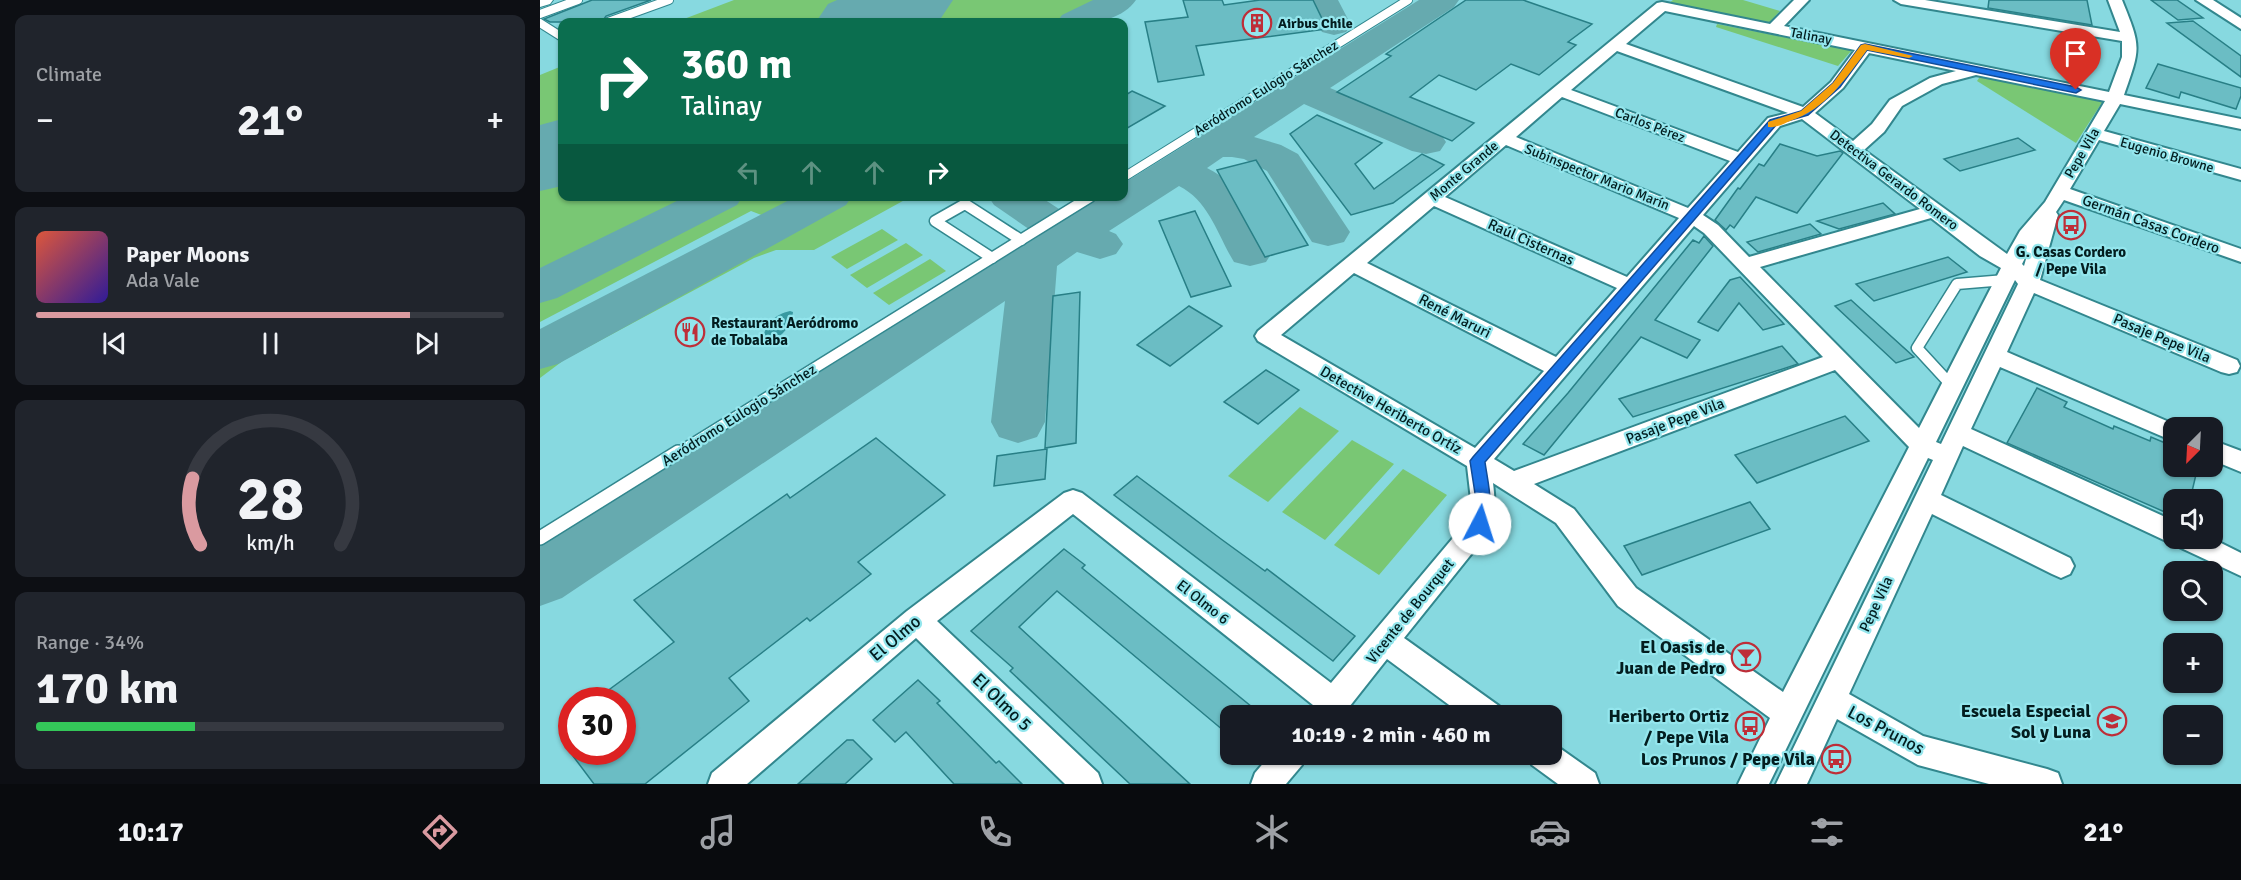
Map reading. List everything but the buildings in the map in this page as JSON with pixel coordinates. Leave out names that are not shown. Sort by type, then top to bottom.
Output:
[{"type":"street","points":[[1773,28],[1802,0]]},
{"type":"street","points":[[1901,0],[2050,27],[2130,38]]},
{"type":"street","name":"Pepe Vila","points":[[1791,784],[1957,433],[2015,276],[2056,198],[2115,98],[2130,57],[2130,38],[2115,0]]},
{"type":"street","points":[[2203,0],[2241,25]]},
{"type":"street","name":"Talinay","points":[[1664,3],[1773,28],[2241,124]]},
{"type":"street","name":"Monte Grande","points":[[1266,336],[1664,3]]},
{"type":"street","name":"Detectiva Gerardo Romero","points":[[1615,45],[1805,113],[1935,210],[2015,276]]},
{"type":"street","points":[[1478,461],[1774,122],[1805,113],[1837,85],[1865,46]]},
{"type":"street","points":[[1855,149],[1878,128],[1896,103],[1936,81],[1976,69]]},
{"type":"street","name":"Carlos Pérez","points":[[1560,91],[1740,159]]},
{"type":"street","name":"Eugenio Browne","points":[[2093,133],[2241,175]]},
{"type":"street","name":"Subinspector Mario Marín","points":[[1503,138],[1691,216]]},
{"type":"street","name":"Raúl Cisternas","points":[[1432,198],[1630,286]]},
{"type":"street","name":"Germán Casas Cordero","points":[[2056,198],[2241,256]]},
{"type":"street","points":[[1747,264],[1935,210]]},
{"type":"street","points":[[1691,216],[1711,229],[1747,264],[1922,446],[1946,457]]},
{"type":"street","name":"René Maruri","points":[[1353,264],[1558,368]]},
{"type":"street","name":"Pasaje Pepe Vila","points":[[2015,276],[2229,366]]},
{"type":"street","name":"Detective Heriberto Ortíz","points":[[1266,336],[1478,461],[1566,516],[1627,597],[1788,713]]},
{"type":"street","name":"Pasaje Pepe Vila","points":[[1512,482],[1839,360]]},
{"type":"street","points":[[1982,362],[2163,428]]},
{"type":"street","name":"Pepe Vila","points":[[1753,784],[1952,386],[1982,362]]},
{"type":"street","points":[[1957,433],[2163,528]]},
{"type":"street","points":[[2223,454],[2241,462]]},
{"type":"street","name":"Vicente de Bourquet","points":[[1333,705],[1480,524],[1484,500],[1478,461]]},
{"type":"street","points":[[1926,499],[2061,566]]},
{"type":"street","name":"El Olmo","points":[[741,779],[917,620],[1073,500]]},
{"type":"street","name":"El Olmo 6","points":[[1073,500],[1323,705]]},
{"type":"street","points":[[2207,549],[2241,565]]},
{"type":"street","name":"El Olmo 5","points":[[917,620],[1087,784]]},
{"type":"street","points":[[1827,636],[1853,653]]},
{"type":"street","points":[[1386,641],[1474,705]]},
{"type":"street","name":"Los Prunos","points":[[1831,700],[1918,750],[2047,784]]},
{"type":"street","points":[[1266,784],[1282,765]]},
{"type":"street","points":[[1558,765],[1584,784]]},
{"type":"lane","points":[[540,14],[578,0]]},
{"type":"lane","points":[[619,18],[669,0]]},
{"type":"lane","name":"Aeródromo Eulogio Sánchez","points":[[1128,175],[1408,0]]},
{"type":"lane","points":[[540,23],[558,34]]},
{"type":"lane","name":"Aeródromo Eulogio Sánchez","points":[[540,538],[1083,201]]},
{"type":"lane","points":[[992,258],[935,221],[965,204],[1021,240]]},
{"type":"lane","points":[[1952,386],[1917,348],[1957,284],[2015,276]]},
{"type":"green space","points":[[734,0],[866,0],[823,18],[687,18]]},
{"type":"green space","points":[[944,0],[1102,0],[1064,18],[903,18]]},
{"type":"green space","points":[[1673,0],[1743,0],[1780,11],[1767,25],[1669,3]]},
{"type":"green space","points":[[1717,24],[1852,50],[1838,66],[1716,27]]},
{"type":"green space","points":[[558,68],[558,129],[540,137],[540,75]]},
{"type":"green space","points":[[1981,75],[2103,101],[2076,143],[1977,81]]},
{"type":"green space","points":[[558,170],[558,201],[698,201],[540,278],[540,178]]},
{"type":"green space","points":[[726,201],[815,201],[779,222],[751,211],[540,322],[540,295]]},
{"type":"green space","points":[[833,201],[903,201],[814,250],[776,250],[754,258],[564,360],[540,378],[540,360],[769,241]]},
{"type":"green space","points":[[882,229],[898,240],[847,269],[831,257]]},
{"type":"green space","points":[[906,243],[923,255],[867,288],[850,275]]},
{"type":"green space","points":[[930,259],[946,271],[889,305],[873,293]]},
{"type":"green space","points":[[1300,407],[1339,431],[1268,502],[1228,476]]},
{"type":"green space","points":[[1352,440],[1394,464],[1325,540],[1282,512]]},
{"type":"green space","points":[[1403,469],[1447,495],[1379,575],[1334,545]]},
{"type":"water","points":[[790,311],[793,312],[792,318],[783,333],[774,339],[763,340],[771,321]]},
{"type":"taxiway","points":[[1082,18],[1119,0]]},
{"type":"taxiway","points":[[1321,0],[1334,25]]},
{"type":"taxiway","points":[[1302,89],[1442,0]]},
{"type":"taxiway","points":[[1214,145],[1302,89]]},
{"type":"taxiway","points":[[1302,89],[1426,142]]},
{"type":"taxiway","points":[[1128,199],[1214,145]]},
{"type":"taxiway","points":[[1214,145],[1232,145],[1258,150],[1283,163],[1328,232]]},
{"type":"taxiway","points":[[1173,171],[1189,175],[1213,190],[1229,211],[1250,251]]},
{"type":"taxiway","points":[[540,287],[712,201]]},
{"type":"taxiway","points":[[540,351],[822,201]]},
{"type":"taxiway","points":[[1016,201],[1072,235]]},
{"type":"taxiway","points":[[1072,235],[1126,201]]},
{"type":"taxiway","points":[[1035,259],[1072,235]]},
{"type":"taxiway","points":[[1072,235],[1100,244]]},
{"type":"taxiway","points":[[540,579],[1035,259]]},
{"type":"taxiway","points":[[1018,422],[1030,284],[1035,259]]},
{"type":"runway","points":[[868,18],[911,0]]},
{"type":"runway","points":[[540,160],[558,152]]},
{"type":"slow traffic","points":[[1772,124],[1805,113],[1837,85],[1865,46],[1909,56]]},
{"type":"place","name":"Airbus Chile","points":[[1257,23]]},
{"type":"place","name":"G. Casas Cordero / Pepe Vila","points":[[2071,225]]},
{"type":"place","name":"Restaurant Aeródromo de Tobalaba","points":[[690,332]]},
{"type":"place","name":"El Oasis de Juan de Pedro","points":[[1746,657]]},
{"type":"place","name":"Escuela Especial Sol y Luna","points":[[2112,721]]},
{"type":"place","name":"Heriberto Ortiz / Pepe Vila","points":[[1750,726]]},
{"type":"place","name":"Los Prunos / Pepe Vila","points":[[1836,759]]},
{"type":"route","points":[[1480,524],[1484,500],[1478,461],[1774,122],[1805,113],[1837,85],[1865,46],[2076,90]]}]
